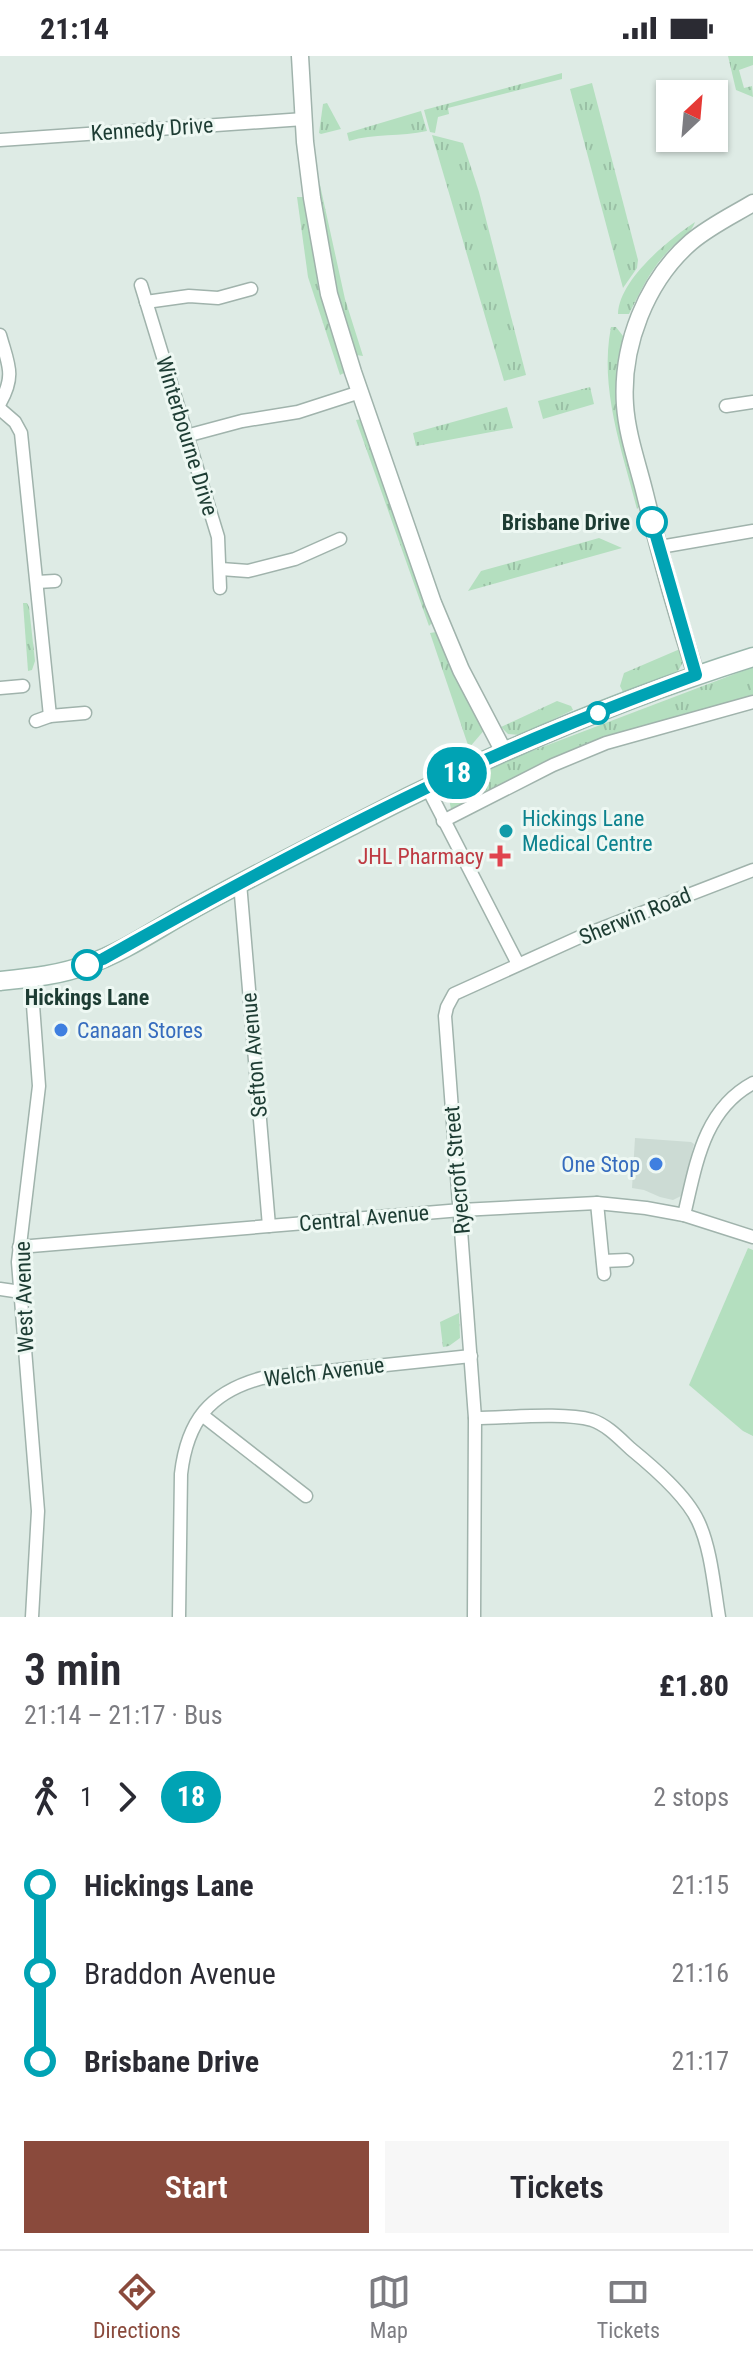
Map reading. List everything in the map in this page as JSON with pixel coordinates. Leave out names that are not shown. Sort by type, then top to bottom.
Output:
[{"type":"main road","points":[[0,981],[70,970],[103,959],[240,883],[427,787],[619,704],[753,657]]},
{"type":"street","points":[[300,56],[318,239],[329,294],[447,639],[504,752]]},
{"type":"street","name":"Kennedy Drive","points":[[0,140],[304,119]]},
{"type":"street","points":[[696,675],[627,422],[624,380],[631,343],[645,304],[672,261],[699,236],[753,203]]},
{"type":"street","name":"Winterbourne Drive","points":[[141,285],[218,537],[220,588]]},
{"type":"street","points":[[146,302],[189,296],[218,298],[251,289]]},
{"type":"street","points":[[0,335],[10,377],[0,406],[21,433],[50,716]]},
{"type":"street","points":[[186,436],[242,421],[298,412],[360,392]]},
{"type":"street","points":[[726,406],[753,402]]},
{"type":"street","points":[[660,547],[753,531]]},
{"type":"street","points":[[312,535],[317,550]]},
{"type":"street","points":[[221,569],[248,571],[295,559],[340,539]]},
{"type":"street","points":[[37,582],[55,581]]},
{"type":"street","points":[[0,688],[23,686]]},
{"type":"street","points":[[443,821],[553,765],[606,743],[753,702]]},
{"type":"street","points":[[36,721],[50,716],[85,713]]},
{"type":"street","points":[[427,787],[518,964]]},
{"type":"street","name":"Sherwin Road","points":[[518,964],[753,870]]},
{"type":"street","name":"Sefton Avenue","points":[[240,883],[269,1226]]},
{"type":"street","name":"Ryecroft Street","points":[[474,1617],[475,1418],[445,1016],[454,994],[518,964]]},
{"type":"street","name":"West Avenue","points":[[31,978],[39,1086],[19,1247],[38,1511],[32,1617]]},
{"type":"street","points":[[684,1215],[705,1135],[730,1100],[753,1083]]},
{"type":"street","points":[[597,1203],[604,1268],[627,1260]]},
{"type":"street","name":"Central Avenue","points":[[19,1247],[461,1210],[597,1203],[684,1215],[753,1237]]},
{"type":"street","points":[[0,1289],[21,1292]]},
{"type":"street","name":"Welch Avenue","points":[[179,1617],[182,1465],[187,1438],[214,1401],[235,1387],[262,1378],[471,1356]]},
{"type":"street","points":[[202,1415],[306,1496]]},
{"type":"street","points":[[475,1418],[577,1417],[599,1423],[608,1430],[655,1469],[690,1507],[699,1522],[719,1617]]},
{"type":"shaded area","name":"One Stop","points":[[635,1138],[694,1144],[681,1196],[673,1200],[632,1188]]},
{"type":"green space","points":[[728,56],[753,56],[753,65],[739,70],[744,88],[752,86],[753,97],[736,90]]},
{"type":"green space","points":[[562,73],[562,79],[448,108],[449,114],[438,117],[435,133],[430,132],[424,110]]},
{"type":"green space","points":[[592,83],[638,260],[637,268],[623,288],[570,89]]},
{"type":"green space","points":[[327,103],[341,129],[321,134],[323,104]]},
{"type":"green space","points":[[421,111],[427,131],[349,141],[347,133]]},
{"type":"green space","points":[[432,135],[463,143],[479,192],[526,375],[504,381]]},
{"type":"green space","points":[[320,185],[345,299],[363,356],[356,355],[333,279],[317,187]]},
{"type":"green space","points":[[297,197],[305,197],[346,372],[340,375],[308,277]]},
{"type":"green space","points":[[695,222],[653,270],[629,314],[618,314],[620,301],[636,275],[659,250]]},
{"type":"green space","points":[[611,327],[616,327],[623,336],[617,406],[641,504],[637,509],[610,396],[608,350]]},
{"type":"green space","points":[[590,387],[594,404],[543,419],[538,401]]},
{"type":"green space","points":[[507,407],[513,428],[416,446],[413,433]]},
{"type":"green space","points":[[362,419],[433,622],[429,626],[356,420]]},
{"type":"green space","points":[[599,538],[622,548],[468,591],[481,571]]},
{"type":"green space","points":[[23,603],[29,607],[35,661],[32,670],[28,671]]},
{"type":"green space","points":[[436,632],[486,728],[469,748],[430,633]]},
{"type":"green space","points":[[680,649],[683,662],[677,673],[623,692],[620,686],[624,673]]},
{"type":"green space","points":[[753,667],[753,696],[680,715],[571,750],[451,809],[449,799],[459,785],[516,757]]},
{"type":"green space","points":[[557,701],[571,706],[573,710],[520,735],[508,734],[501,727]]},
{"type":"green space","points":[[748,1248],[753,1250],[753,1436],[689,1385]]},
{"type":"green space","points":[[459,1313],[460,1338],[443,1347],[440,1322]]},
{"type":"bus line","name":"18","points":[[87,965],[427,787],[619,704],[696,675],[652,522]]},
{"type":"place","name":"Brisbane Drive","points":[[652,522]]},
{"type":"place","name":"Hickings Lane Medical Centre","points":[[506,831]]},
{"type":"place","name":"JHL Pharmacy","points":[[500,856]]},
{"type":"place","name":"Hickings Lane","points":[[87,965]]},
{"type":"place","name":"Canaan Stores","points":[[61,1030]]},
{"type":"place","name":"One Stop","points":[[656,1164]]}]
